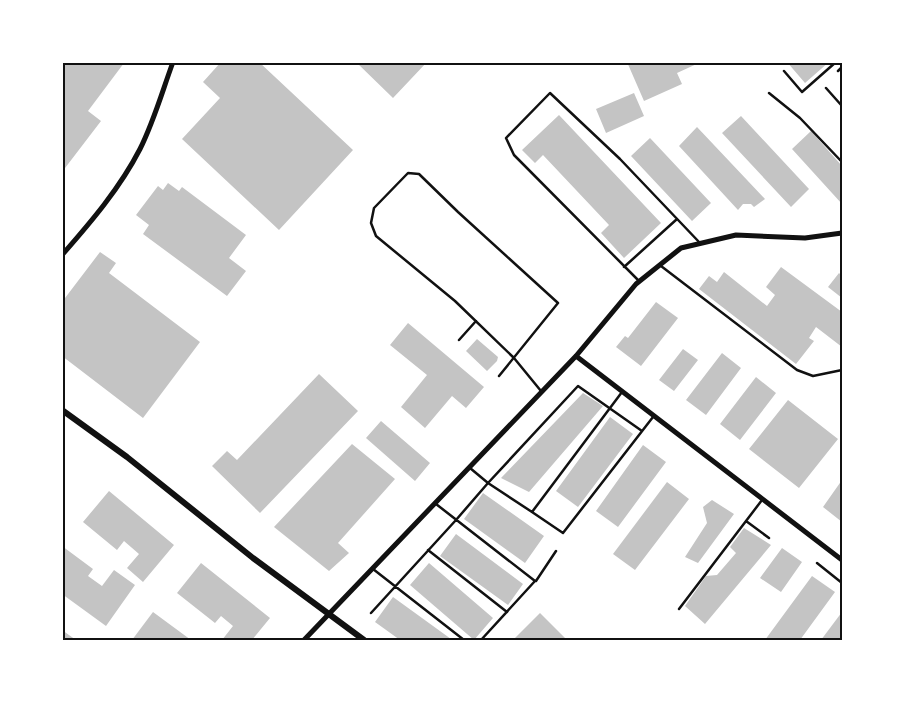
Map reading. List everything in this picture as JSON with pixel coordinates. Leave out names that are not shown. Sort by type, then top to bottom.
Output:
[{"type":"street","points":[[62,255],[118,187],[133,162],[154,119],[172,62]]},
{"type":"street","points":[[304,640],[576,356],[639,282],[681,248],[736,235],[805,238],[842,233]]},
{"type":"street","points":[[576,356],[842,560]]},
{"type":"street","points":[[62,410],[120,452],[253,558],[330,613],[364,640]]},
{"type":"lane","points":[[784,71],[802,92],[836,62]]},
{"type":"lane","points":[[838,71],[842,67]]},
{"type":"lane","points":[[826,88],[842,106]]},
{"type":"lane","points":[[639,282],[514,155],[506,138],[550,93],[620,159],[700,243]]},
{"type":"lane","points":[[769,93],[800,118],[842,162]]},
{"type":"lane","points":[[499,376],[514,358],[558,303],[419,174],[408,174],[374,208],[371,223],[376,236],[455,301],[514,358],[542,392]]},
{"type":"lane","points":[[624,266],[677,219]]},
{"type":"lane","points":[[660,265],[797,370],[813,376],[842,370]]},
{"type":"lane","points":[[460,340],[476,321]]},
{"type":"lane","points":[[370,612],[578,386],[642,431]]},
{"type":"lane","points":[[532,512],[622,392]]},
{"type":"lane","points":[[470,468],[488,483],[563,533],[654,416]]},
{"type":"lane","points":[[678,608],[763,499]]},
{"type":"lane","points":[[435,504],[535,581]]},
{"type":"lane","points":[[746,521],[769,538]]},
{"type":"lane","points":[[428,550],[507,612]]},
{"type":"lane","points":[[481,640],[535,581],[556,551]]},
{"type":"lane","points":[[817,563],[842,583]]},
{"type":"lane","points":[[373,568],[464,640]]},
{"type":"building","points":[[62,62],[124,63],[88,111],[101,121],[62,172]]},
{"type":"building","points":[[221,62],[259,62],[353,150],[279,230],[182,139],[220,98],[203,82]]},
{"type":"building","points":[[356,62],[427,62],[393,98]]},
{"type":"building","points":[[627,62],[701,62],[677,73],[682,84],[644,101]]},
{"type":"building","points":[[787,62],[829,62],[805,83]]},
{"type":"building","points":[[634,93],[644,116],[606,133],[596,109]]},
{"type":"building","points":[[559,115],[661,223],[624,258],[601,233],[609,225],[543,155],[535,163],[522,150]]},
{"type":"building","points":[[741,116],[809,189],[791,207],[722,133]]},
{"type":"building","points":[[697,127],[765,199],[754,207],[751,204],[743,204],[738,210],[679,146]]},
{"type":"building","points":[[811,131],[842,166],[842,204],[792,149]]},
{"type":"building","points":[[650,138],[711,203],[692,221],[631,156]]},
{"type":"building","points":[[168,183],[179,191],[182,187],[246,235],[229,258],[246,271],[227,296],[143,234],[149,225],[136,215],[158,186],[163,190]]},
{"type":"building","points":[[100,252],[116,263],[109,273],[200,342],[143,418],[62,356],[62,302]]},
{"type":"building","points":[[781,267],[842,312],[842,347],[816,327],[809,338],[814,341],[796,364],[699,289],[709,276],[717,282],[724,272],[767,306],[775,295],[766,287]]},
{"type":"building","points":[[839,273],[842,276],[842,298],[828,287]]},
{"type":"building","points":[[656,302],[678,318],[641,366],[616,347],[625,336],[628,338]]},
{"type":"building","points":[[408,323],[484,387],[466,408],[452,396],[425,428],[401,407],[427,375],[390,345]]},
{"type":"building","points":[[477,339],[498,357],[497,361],[487,371],[466,351]]},
{"type":"building","points":[[683,349],[698,360],[674,391],[659,380]]},
{"type":"building","points":[[722,353],[741,368],[706,415],[686,400]]},
{"type":"building","points":[[319,374],[358,411],[260,513],[212,466],[227,451],[237,460]]},
{"type":"building","points":[[756,377],[776,393],[740,440],[720,424]]},
{"type":"building","points":[[583,393],[603,406],[529,492],[501,478]]},
{"type":"building","points":[[788,400],[838,439],[799,488],[749,449]]},
{"type":"building","points":[[610,417],[633,434],[578,507],[556,491]]},
{"type":"building","points":[[381,421],[430,463],[415,481],[366,438]]},
{"type":"building","points":[[352,444],[395,479],[338,543],[349,553],[329,571],[274,527]]},
{"type":"building","points":[[643,445],[666,462],[618,527],[596,511]]},
{"type":"building","points":[[842,480],[842,522],[823,507]]},
{"type":"building","points":[[667,482],[689,499],[635,570],[613,554]]},
{"type":"building","points":[[109,491],[174,545],[143,582],[127,568],[139,554],[124,541],[117,550],[83,522]]},
{"type":"building","points":[[483,493],[544,536],[525,563],[464,519]]},
{"type":"building","points":[[712,500],[734,514],[698,563],[685,557],[707,523],[703,507]]},
{"type":"building","points":[[744,528],[771,545],[705,624],[685,606],[706,576],[717,575],[736,553],[730,547]]},
{"type":"building","points":[[456,534],[523,584],[508,605],[440,556]]},
{"type":"building","points":[[62,546],[93,569],[88,576],[102,586],[114,570],[135,585],[106,626],[62,594]]},
{"type":"building","points":[[782,548],[802,562],[781,592],[760,578]]},
{"type":"building","points":[[201,563],[270,618],[252,640],[222,640],[233,626],[221,616],[215,623],[177,593]]},
{"type":"building","points":[[429,563],[493,618],[474,640],[410,585]]},
{"type":"building","points":[[812,576],[835,592],[800,640],[765,640]]},
{"type":"building","points":[[393,597],[451,639],[400,640],[375,622]]},
{"type":"building","points":[[153,612],[191,640],[132,640]]},
{"type":"building","points":[[842,612],[842,640],[821,640]]},
{"type":"building","points":[[540,613],[567,640],[513,640]]},
{"type":"building","points":[[62,630],[76,640],[62,640]]}]
